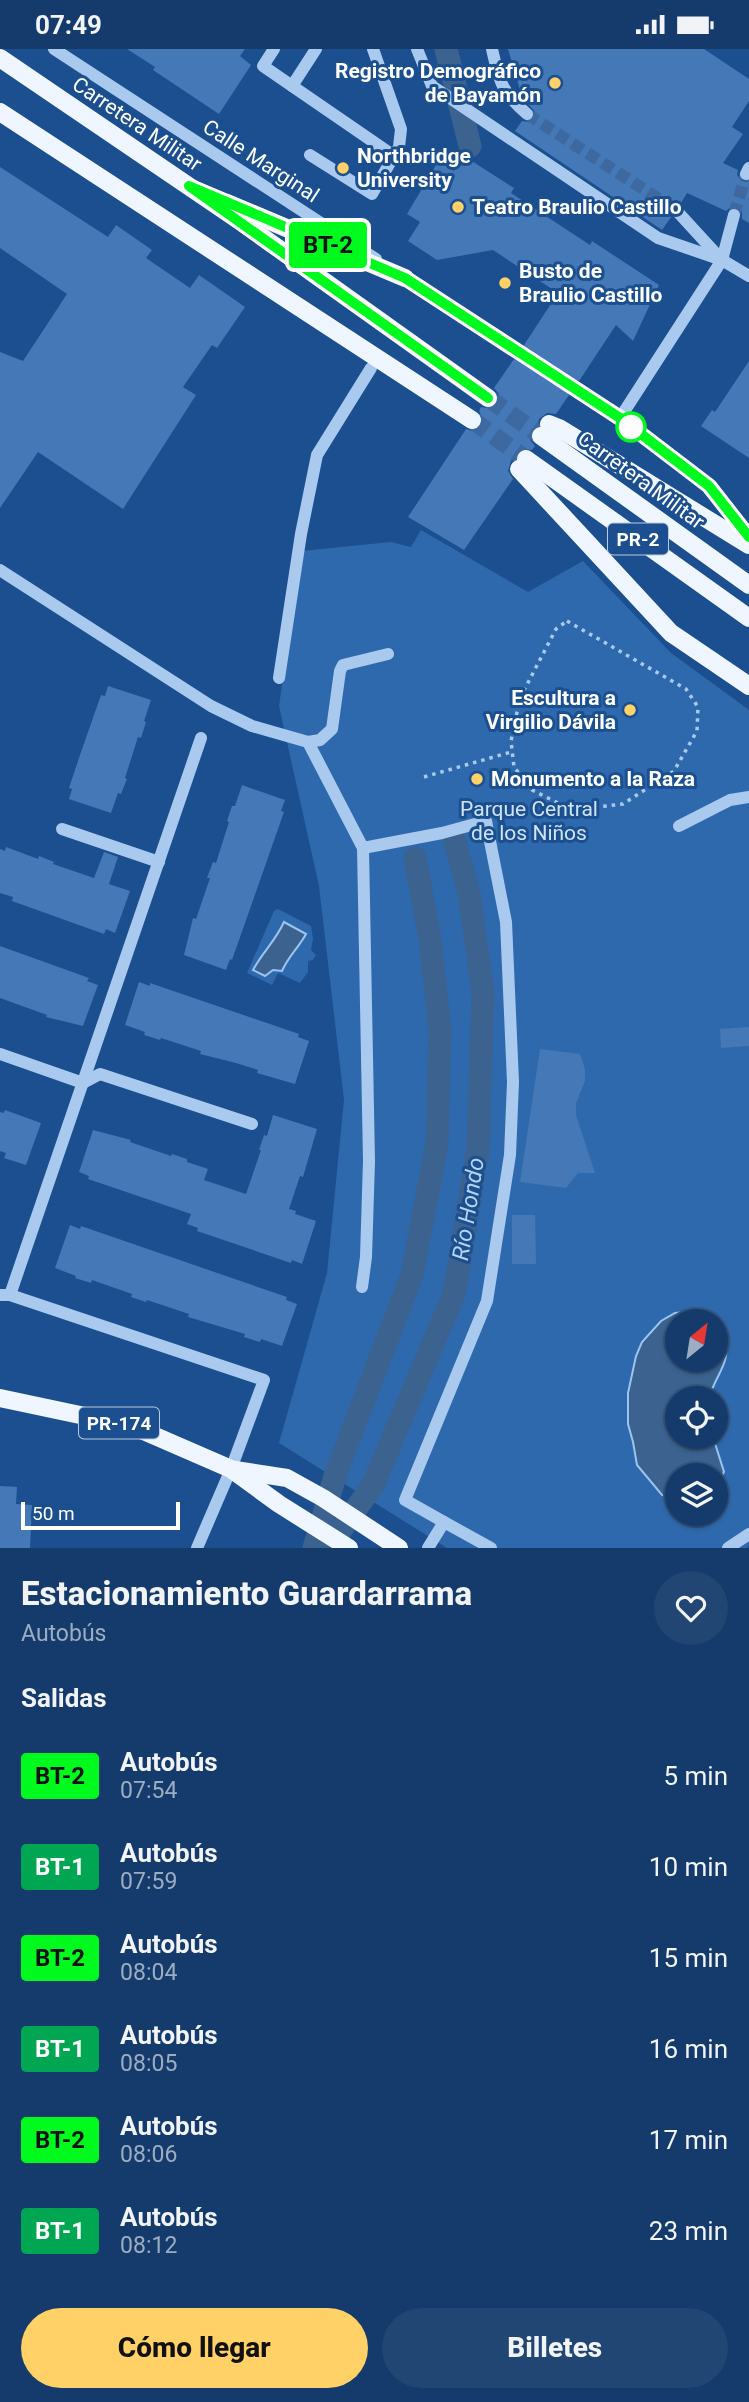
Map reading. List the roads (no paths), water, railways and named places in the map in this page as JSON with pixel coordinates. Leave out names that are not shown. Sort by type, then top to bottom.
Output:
[{"type":"main road","name":"Carretera Militar","points":[[0,58],[189,186],[488,398]]},
{"type":"main road","points":[[2,114],[472,420]]},
{"type":"main road","points":[[189,186],[405,278]]},
{"type":"main road","name":"Carretera Militar","points":[[749,545],[559,428],[545,430],[749,585]]},
{"type":"main road","name":"PR-2","points":[[749,618],[523,464],[671,633],[749,686]]},
{"type":"main road","name":"PR-174","points":[[0,1398],[132,1426],[231,1469]]},
{"type":"main road","points":[[231,1469],[287,1478],[323,1498],[398,1548]]},
{"type":"main road","points":[[231,1469],[279,1504],[349,1548]]},
{"type":"street","name":"Calle Marginal","points":[[54,49],[519,352]]},
{"type":"street","points":[[274,49],[263,66],[394,156]]},
{"type":"street","points":[[292,86],[316,49]]},
{"type":"street","points":[[310,155],[372,194],[399,147],[401,129],[373,49]]},
{"type":"street","points":[[417,49],[432,86],[658,238],[722,260],[749,276]]},
{"type":"street","points":[[492,49],[498,76],[509,99],[527,114]]},
{"type":"street","points":[[676,210],[722,260]]},
{"type":"street","points":[[620,418],[722,260],[734,215]]},
{"type":"street","points":[[279,678],[307,500],[317,455],[371,369]]},
{"type":"street","points":[[574,388],[620,418],[709,486],[749,537]]},
{"type":"street","points":[[0,570],[211,706],[252,726],[308,742],[320,740],[332,729],[343,666],[388,654]]},
{"type":"street","points":[[197,1548],[231,1469],[264,1380],[5,1295],[83,1083],[201,739]]},
{"type":"street","points":[[308,742],[363,848],[369,1161],[366,1257],[362,1287]]},
{"type":"street","points":[[679,826],[730,800],[749,797]]},
{"type":"street","points":[[363,848],[442,833],[486,821],[506,922],[513,1081],[510,1155],[497,1244],[487,1301],[405,1500],[491,1548]]},
{"type":"street","points":[[62,829],[159,862]]},
{"type":"street","points":[[0,1054],[83,1083],[100,1074],[252,1124]]},
{"type":"street","points":[[428,1548],[444,1522]]},
{"type":"street","points":[[728,1548],[749,1534]]},
{"type":"waterway","name":"Río Hondo","points":[[446,49],[470,146]]},
{"type":"waterway","name":"Río Hondo","points":[[328,1548],[373,1485],[454,1294],[478,1149],[483,993],[469,893],[455,842]]},
{"type":"waterway","name":"Río Hondo","points":[[314,1548],[336,1473],[412,1275],[437,1143],[440,1030],[430,939],[415,858]]},
{"type":"tunnel","points":[[527,114],[676,210]]},
{"type":"tunnel","points":[[734,215],[746,174]]},
{"type":"tunnel","points":[[519,352],[574,388]]},
{"type":"tunnel","points":[[488,398],[541,436]]},
{"type":"tunnel","points":[[472,420],[526,459]]},
{"type":"place","name":"Registro Demográfico de Bayamón","points":[[555,83]]},
{"type":"place","name":"Northbridge University","points":[[343,168]]},
{"type":"place","name":"Teatro Braulio Castillo","points":[[458,207]]},
{"type":"place","name":"Busto de Braulio Castillo","points":[[505,283]]},
{"type":"place","name":"Escultura a Virgilio Dávila","points":[[630,710]]},
{"type":"place","name":"Monumento a la Raza","points":[[477,779]]},
{"type":"park label","name":"Parque Central de los Niños","points":[[529,821]]}]
